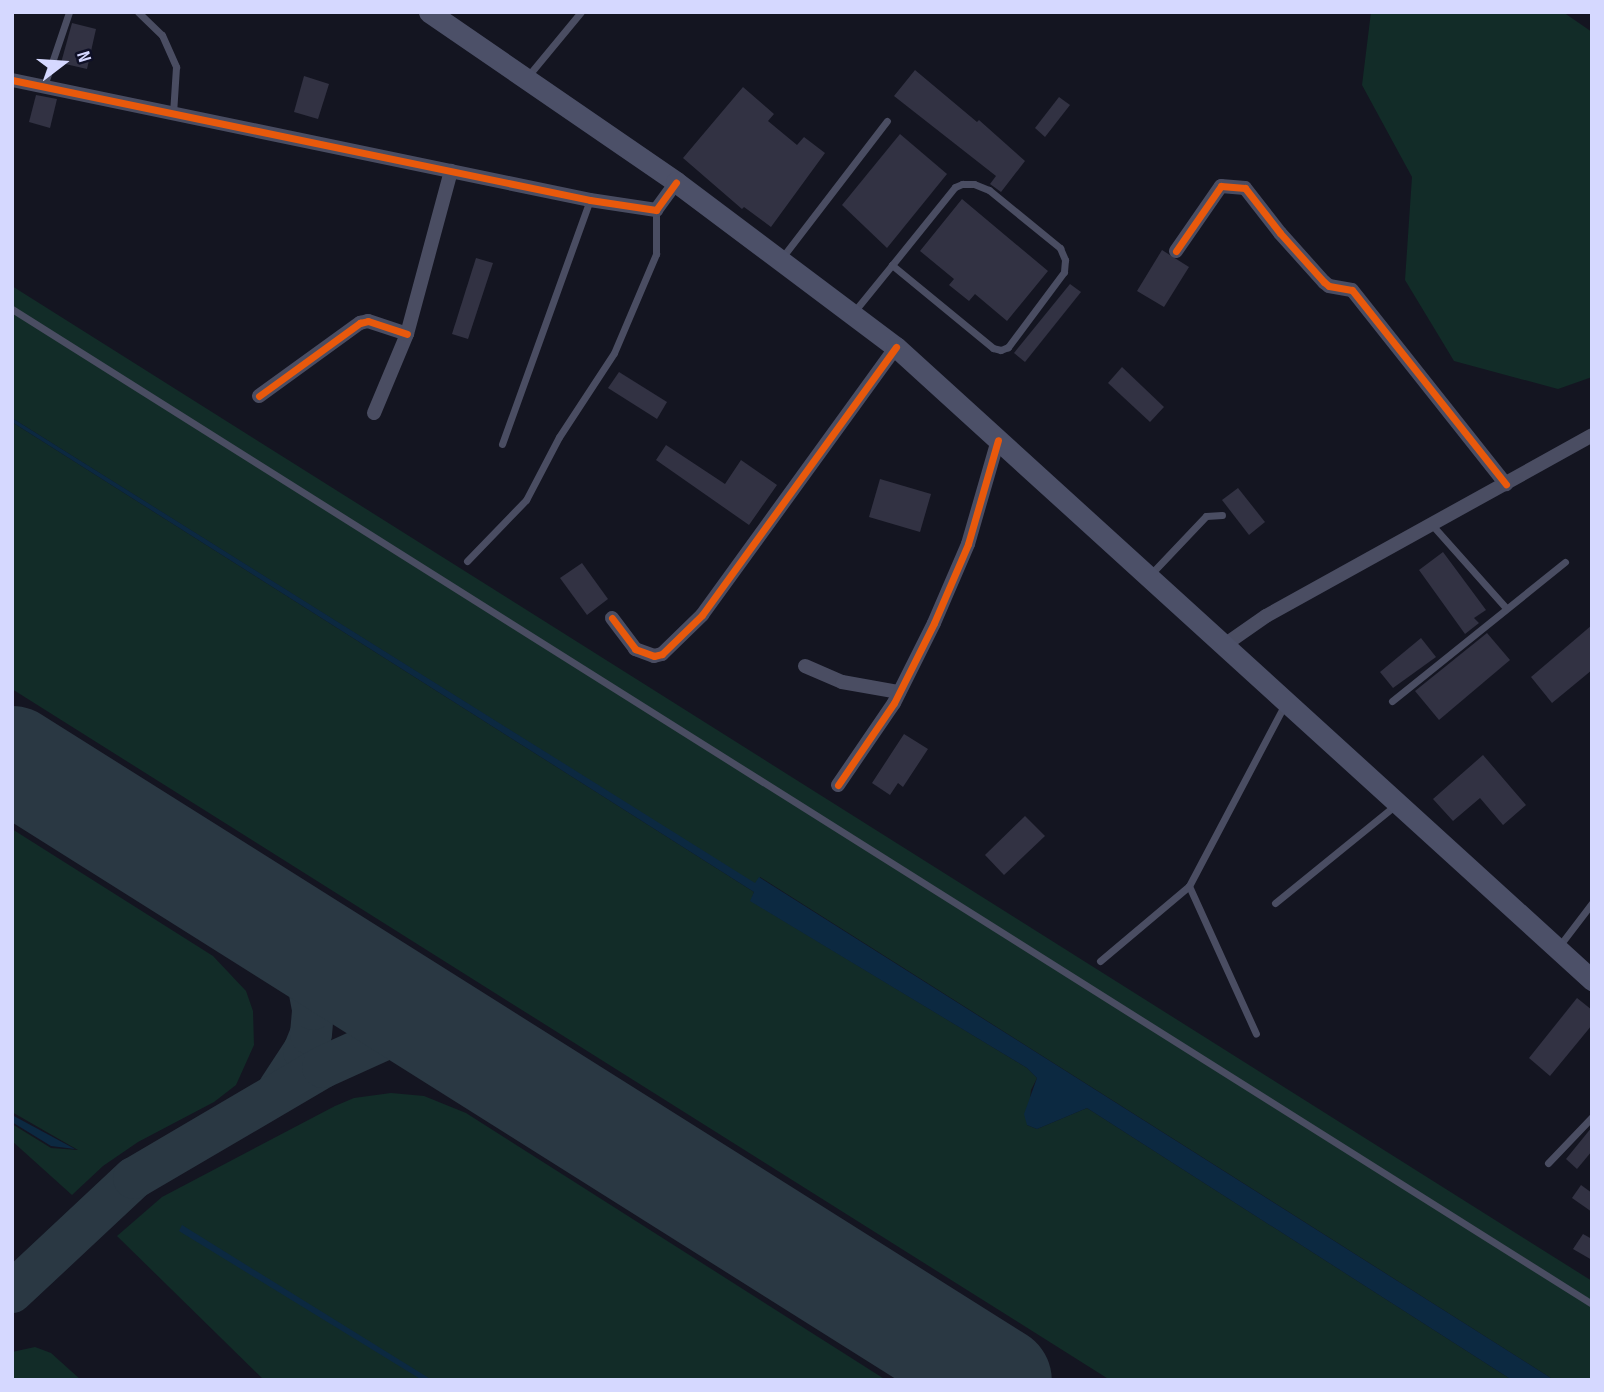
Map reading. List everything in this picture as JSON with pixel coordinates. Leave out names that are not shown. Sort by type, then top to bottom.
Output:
[{"type":"main road","points":[[429,12],[676,182],[896,347],[1592,980]]},
{"type":"street","points":[[12,80],[590,200],[656,210],[676,182]]},
{"type":"street","points":[[374,413],[407,334],[451,171]]},
{"type":"street","points":[[1176,251],[1221,186],[1245,188],[1280,233],[1324,282],[1329,286],[1352,290],[1506,484]]},
{"type":"street","points":[[259,396],[360,323],[368,321],[407,334]]},
{"type":"street","points":[[612,618],[635,649],[654,656],[662,654],[702,615],[896,347]]},
{"type":"street","points":[[1223,646],[1266,616],[1433,526],[1592,435]]},
{"type":"street","points":[[838,785],[899,692],[934,623],[968,544],[998,440]]},
{"type":"street","points":[[805,666],[842,682],[899,692]]},
{"type":"lane","points":[[43,87],[69,12]]},
{"type":"lane","points":[[138,12],[162,35],[177,68],[173,113]]},
{"type":"lane","points":[[526,78],[581,12]]},
{"type":"lane","points":[[780,260],[887,121]]},
{"type":"lane","points":[[853,314],[892,265],[955,187],[974,184],[989,190],[1060,248],[1065,260],[1064,272],[1008,347],[1001,350],[993,348],[892,265]]},
{"type":"lane","points":[[502,444],[590,200]]},
{"type":"lane","points":[[467,561],[526,500],[559,437],[614,353],[656,254],[656,210]]},
{"type":"lane","points":[[12,309],[1592,1304]]},
{"type":"lane","points":[[1148,577],[1206,516],[1222,515]]},
{"type":"lane","points":[[1433,526],[1506,608]]},
{"type":"lane","points":[[1392,701],[1565,562]]},
{"type":"lane","points":[[1100,961],[1189,886],[1286,701]]},
{"type":"lane","points":[[1275,902],[1398,803]]},
{"type":"lane","points":[[1189,886],[1256,1034]]},
{"type":"lane","points":[[1558,949],[1592,903]]},
{"type":"lane","points":[[1548,1163],[1592,1117]]},
{"type":"green space","points":[[1371,12],[1563,12],[1592,32],[1592,377],[1558,389],[1454,361],[1405,280],[1412,177],[1362,85]]},
{"type":"green space","points":[[12,286],[1592,1281],[1592,1380],[1554,1380],[760,877],[755,884],[12,418]]},
{"type":"green space","points":[[12,422],[754,892],[751,901],[1027,1068],[1037,1078],[1031,1090],[1027,1125],[1037,1129],[1087,1108],[1512,1380],[1110,1380],[12,689]]},
{"type":"green space","points":[[12,829],[213,956],[246,991],[253,1011],[254,1045],[236,1085],[214,1102],[138,1142],[103,1166],[72,1195],[12,1141],[12,1124],[51,1148],[78,1150],[12,1112]]},
{"type":"green space","points":[[391,1093],[424,1096],[466,1113],[886,1380],[264,1380],[117,1236],[162,1197],[335,1106],[354,1098]]},
{"type":"green space","points":[[35,1347],[51,1353],[81,1380],[12,1380],[12,1352]]},
{"type":"water","points":[[12,418],[755,883],[759,877],[1554,1380],[1512,1380],[1087,1108],[1037,1129],[1027,1125],[1024,1114],[1037,1078],[1027,1068],[750,901],[754,892],[12,422]]},
{"type":"water","points":[[12,1115],[75,1149],[51,1146],[12,1122]]},
{"type":"water","points":[[182,1225],[432,1380],[422,1380],[179,1231]]},
{"type":"building","points":[[72,23],[96,29],[87,69],[61,63]]},
{"type":"building","points":[[915,70],[977,122],[979,120],[1025,161],[1001,192],[990,184],[996,176],[894,96]]},
{"type":"building","points":[[304,76],[329,84],[318,119],[294,112]]},
{"type":"building","points":[[743,87],[774,114],[768,121],[797,145],[804,137],[825,153],[771,227],[744,207],[742,209],[683,158]]},
{"type":"building","points":[[36,95],[57,99],[50,128],[29,122]]},
{"type":"building","points":[[1059,97],[1070,105],[1045,137],[1035,128]]},
{"type":"building","points":[[900,134],[947,174],[887,248],[842,205]]},
{"type":"building","points":[[962,199],[1048,271],[1007,321],[975,294],[969,301],[949,285],[954,279],[920,251]]},
{"type":"building","points":[[1162,250],[1189,267],[1164,307],[1137,291]]},
{"type":"building","points":[[476,258],[493,263],[468,339],[452,334]]},
{"type":"building","points":[[1070,284],[1081,292],[1025,362],[1014,353]]},
{"type":"building","points":[[1122,367],[1164,407],[1150,422],[1108,383]]},
{"type":"building","points":[[619,372],[667,402],[657,419],[608,388]]},
{"type":"building","points":[[666,445],[725,484],[741,460],[777,485],[749,525],[656,460]]},
{"type":"building","points":[[880,479],[931,494],[920,532],[869,517]]},
{"type":"building","points":[[1238,488],[1265,522],[1249,535],[1222,500]]},
{"type":"building","points":[[1443,552],[1486,610],[1474,618],[1479,623],[1465,634],[1419,570]]},
{"type":"building","points":[[582,563],[608,599],[587,615],[560,578]]},
{"type":"building","points":[[1592,625],[1592,670],[1552,703],[1531,677]]},
{"type":"building","points":[[1487,633],[1510,660],[1439,720],[1415,691]]},
{"type":"building","points":[[1421,638],[1436,657],[1393,688],[1380,672]]},
{"type":"building","points":[[904,734],[928,749],[903,787],[898,783],[890,795],[872,783]]},
{"type":"building","points":[[1483,755],[1526,805],[1503,825],[1480,798],[1453,821],[1433,799]]},
{"type":"building","points":[[1025,816],[1045,836],[1004,875],[985,855]]},
{"type":"building","points":[[1577,998],[1592,1010],[1592,1025],[1550,1076],[1529,1058]]},
{"type":"building","points":[[1592,1127],[1592,1151],[1577,1169],[1566,1159]]},
{"type":"building","points":[[1581,1185],[1592,1193],[1592,1212],[1572,1198]]},
{"type":"building","points":[[1583,1234],[1592,1239],[1592,1260],[1573,1249]]},
{"type":"taxiway","points":[[279,1089],[304,1051],[311,1034],[313,1009],[304,962],[288,933]]},
{"type":"taxiway","points":[[12,1292],[134,1178],[323,1067],[427,1020]]},
{"type":"runway","points":[[12,759],[998,1380]]},
{"type":"cycle path","points":[[12,80],[590,200],[656,210],[676,182]]},
{"type":"cycle path","points":[[1176,251],[1221,186],[1245,188],[1280,233],[1324,282],[1329,286],[1352,290],[1506,484]]},
{"type":"cycle path","points":[[259,396],[360,323],[368,321],[407,334]]},
{"type":"cycle path","points":[[612,618],[635,649],[654,656],[662,654],[702,615],[896,347]]},
{"type":"cycle path","points":[[838,785],[894,703],[934,623],[968,544],[998,440]]}]
